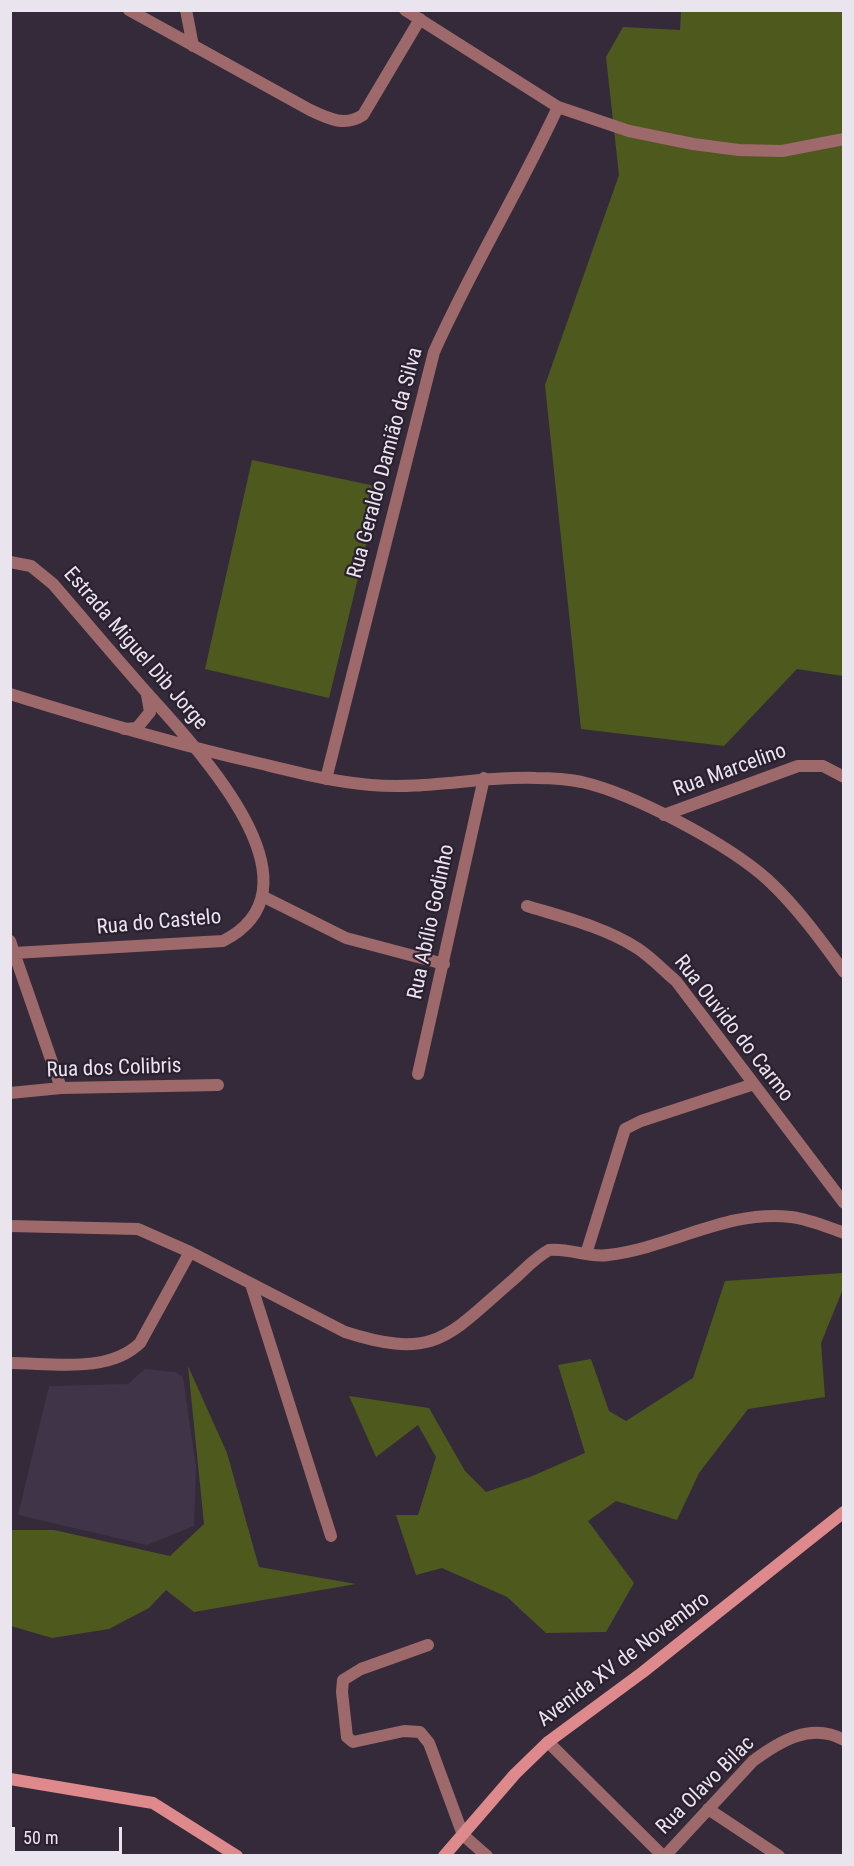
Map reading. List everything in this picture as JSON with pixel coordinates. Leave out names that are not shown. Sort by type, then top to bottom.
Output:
[{"type":"street","points":[[129,10],[326,117],[342,122],[354,121],[363,115],[420,19]]},
{"type":"street","points":[[186,10],[193,46]]},
{"type":"street","points":[[405,10],[558,107],[629,131],[693,144],[739,150],[782,151],[843,139]]},
{"type":"street","name":"Rua Geraldo Damião da Silva","points":[[326,779],[434,352],[462,290],[558,107]]},
{"type":"street","name":"Estrada Miguel Dib Jorge","points":[[10,562],[32,566],[41,572],[195,748],[326,779],[371,785],[416,787],[484,778],[536,778],[581,782],[618,794],[731,852],[767,879],[798,912],[842,968]]},
{"type":"street","points":[[123,729],[137,728],[150,712],[147,692]]},
{"type":"street","points":[[10,694],[123,729],[195,748],[222,782],[246,820],[261,862],[264,897],[346,938],[444,964]]},
{"type":"street","name":"Rua Marcelino","points":[[664,816],[798,766],[823,766],[843,777]]},
{"type":"street","name":"Rua Abílio Godinho","points":[[418,1074],[484,778]]},
{"type":"street","name":"Rua do Castelo","points":[[12,947],[223,941],[237,934],[250,921],[264,897]]},
{"type":"street","name":"Rua Ouvido do Carmo","points":[[527,906],[589,926],[636,947],[676,981],[843,1203]]},
{"type":"street","points":[[12,947],[62,1088]]},
{"type":"street","points":[[586,1254],[623,1132],[631,1125],[641,1121],[754,1084]]},
{"type":"street","name":"Rua dos Colibris","points":[[10,1093],[62,1088],[218,1085]]},
{"type":"street","points":[[10,1226],[128,1226],[158,1236],[345,1332],[371,1340],[417,1345],[436,1341],[459,1327],[549,1250],[610,1255],[662,1243],[719,1224],[768,1217],[804,1220],[843,1233]]},
{"type":"street","points":[[10,1363],[99,1363],[113,1361],[129,1354],[140,1343],[190,1252]]},
{"type":"street","points":[[251,1284],[331,1536]]},
{"type":"street","name":"Avenida XV de Novembro","points":[[444,1856],[515,1774],[548,1742],[644,1672],[843,1512]]},
{"type":"street","points":[[428,1645],[362,1669],[343,1680],[342,1692],[347,1737],[353,1742],[404,1731],[420,1732],[429,1743],[463,1835],[487,1856]]},
{"type":"street","name":"Rua Olavo Bilac","points":[[664,1856],[753,1761],[784,1741],[815,1731],[833,1734],[843,1740]]},
{"type":"street","points":[[548,1742],[664,1856]]},
{"type":"street","points":[[10,1779],[153,1803],[237,1856]]},
{"type":"street","points":[[708,1809],[779,1856]]},
{"type":"shaded area","points":[[145,1369],[175,1372],[183,1377],[196,1467],[194,1526],[147,1545],[18,1515],[49,1386],[128,1384]]},
{"type":"green space","points":[[681,11],[843,11],[843,676],[797,669],[724,746],[581,729],[545,385],[619,175],[606,57],[623,27],[680,30]]},
{"type":"green space","points":[[252,460],[380,487],[329,698],[205,669]]},
{"type":"green space","points":[[843,1273],[843,1289],[821,1343],[825,1397],[748,1409],[699,1473],[677,1520],[616,1501],[588,1521],[634,1583],[606,1632],[546,1633],[507,1597],[442,1568],[416,1575],[396,1515],[418,1515],[436,1457],[418,1425],[376,1457],[349,1396],[429,1408],[465,1471],[486,1492],[530,1477],[585,1453],[558,1365],[591,1359],[609,1411],[626,1421],[693,1378],[725,1281]]},
{"type":"green space","points":[[188,1366],[227,1453],[259,1567],[356,1584],[194,1612],[166,1590],[149,1608],[109,1629],[52,1638],[11,1626],[11,1530],[54,1530],[170,1556],[204,1524]]}]
